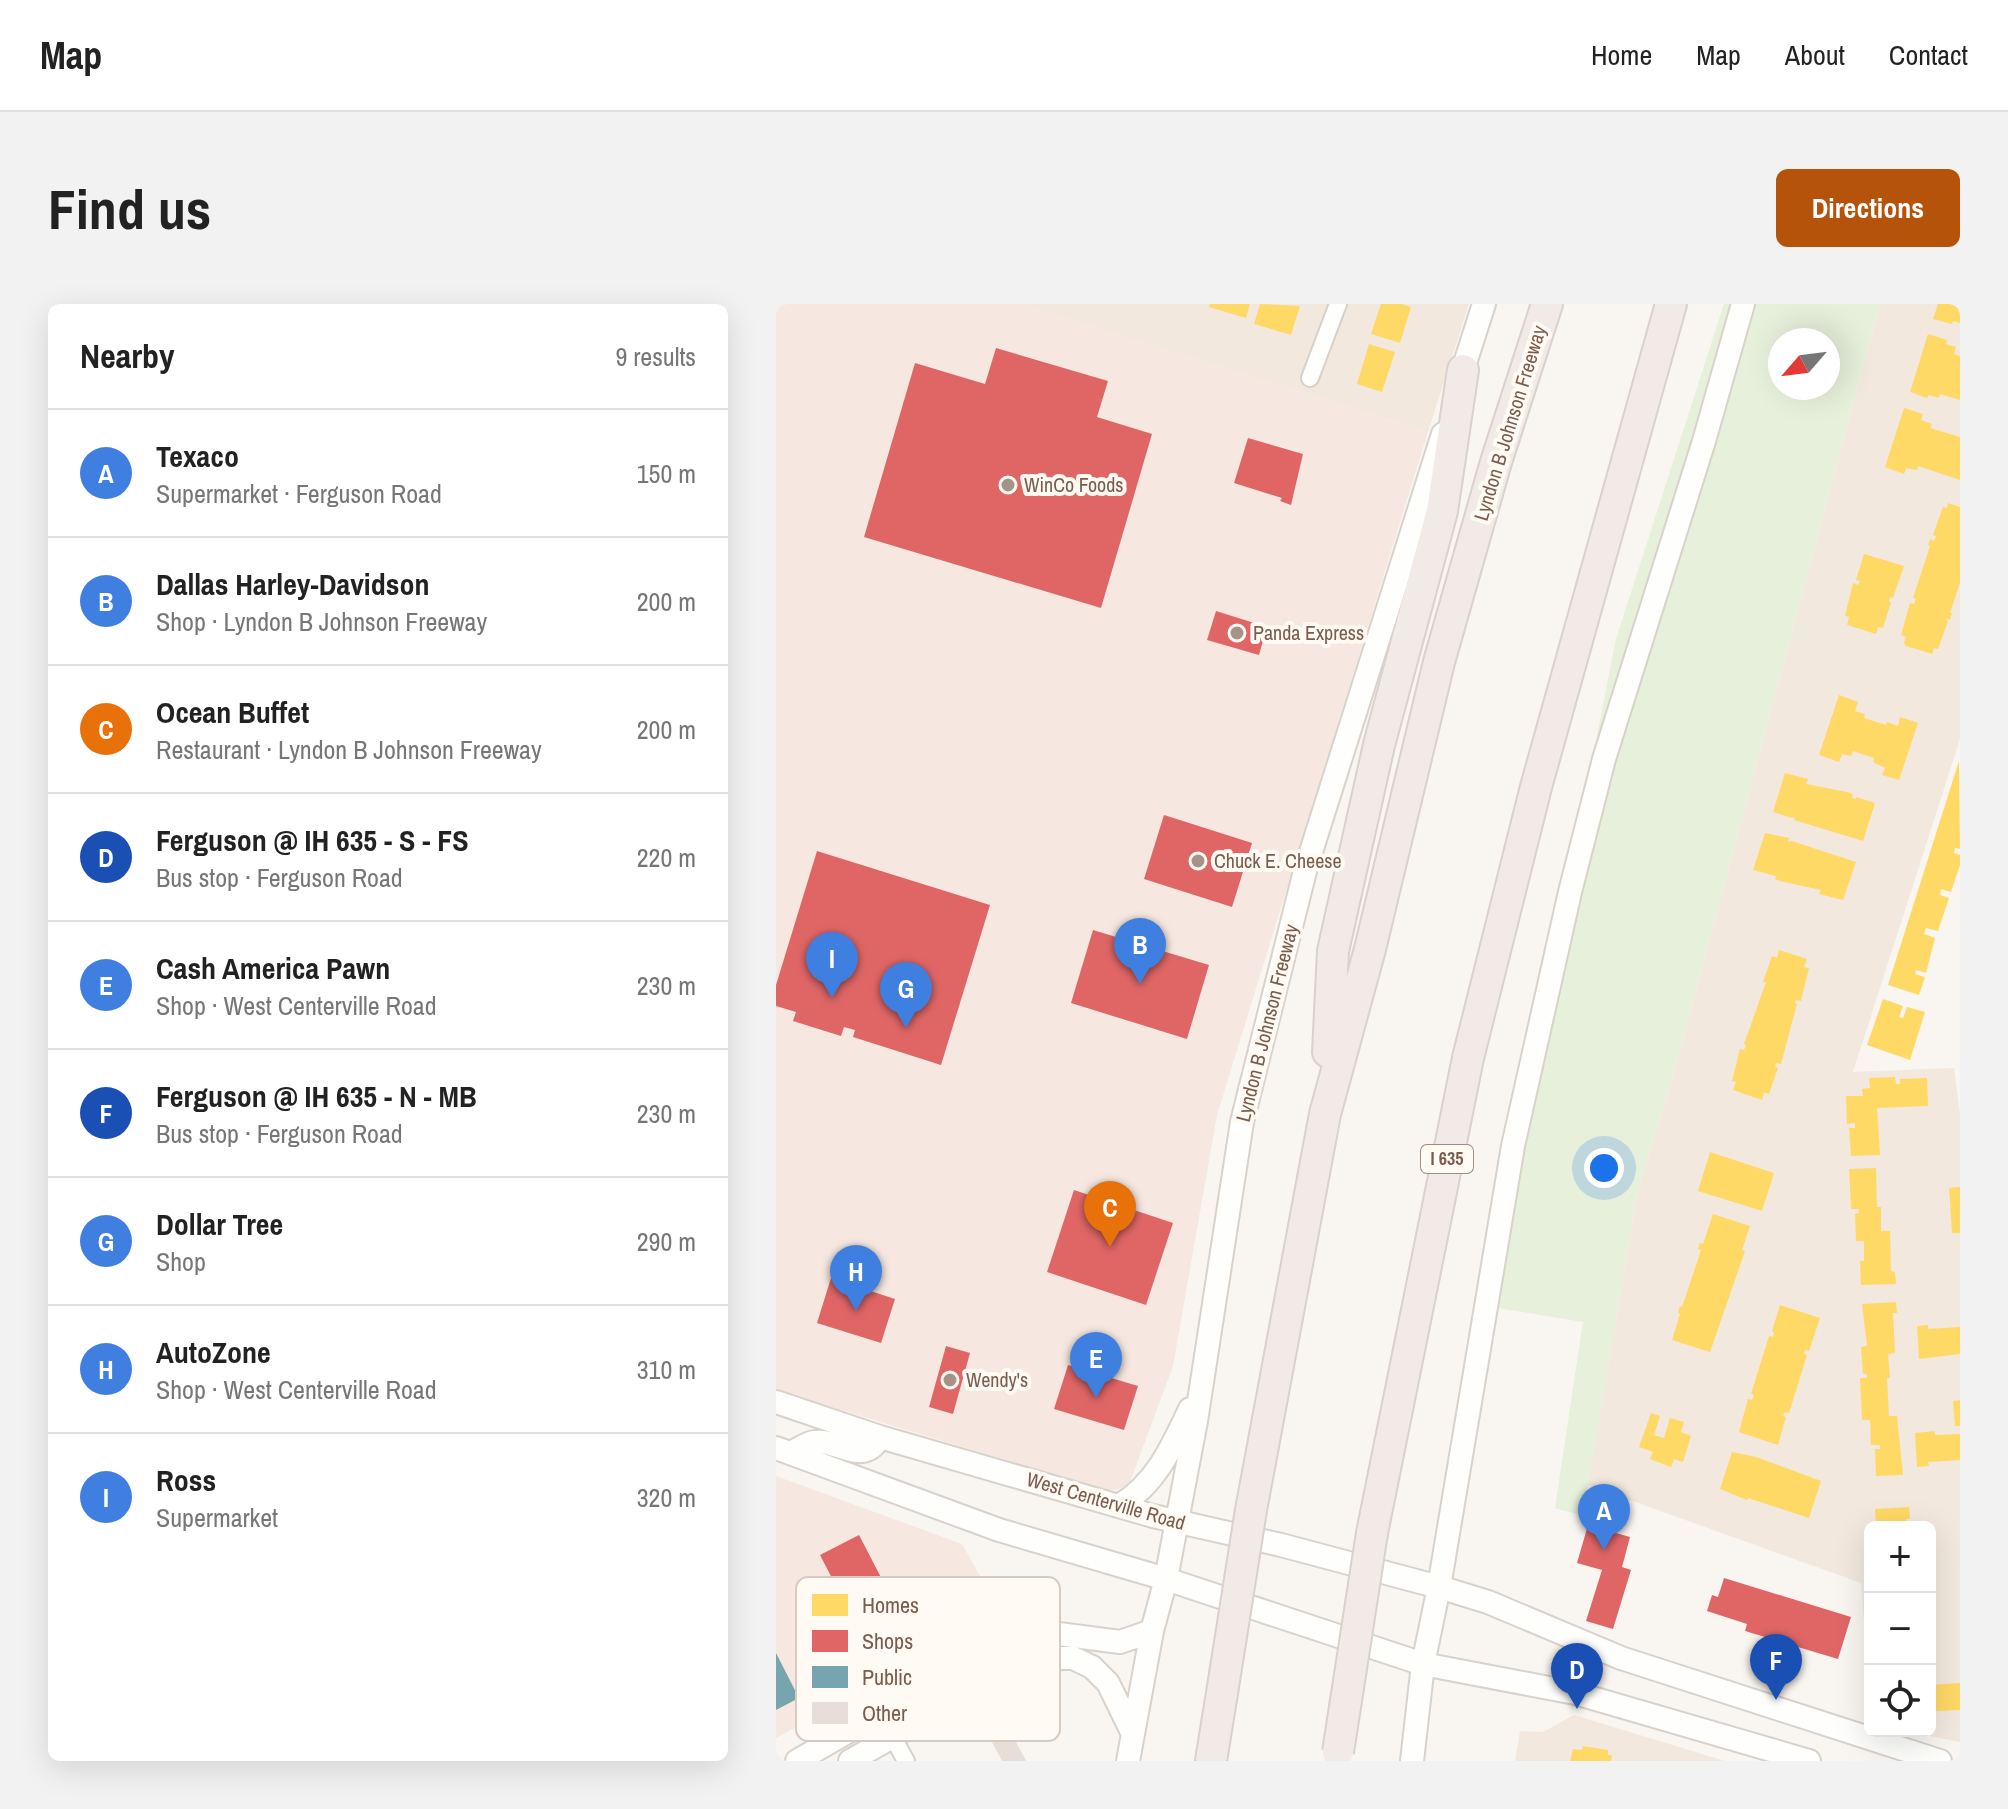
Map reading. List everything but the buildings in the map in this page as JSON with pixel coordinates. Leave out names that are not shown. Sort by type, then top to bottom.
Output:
[{"type":"highway","name":"Lyndon B Johnson Freeway","points":[[1211,1761],[1251,1510],[1325,1114],[1370,949],[1439,662],[1496,462],[1547,304]]},
{"type":"highway","name":"I 635","points":[[1337,1757],[1372,1533],[1468,1058],[1536,787],[1671,304]]},
{"type":"highway","points":[[1325,1114],[1333,951],[1379,745],[1442,511],[1463,370]]},
{"type":"main road","name":"Lyndon B Johnson Freeway","points":[[1128,1761],[1196,1421],[1242,1122],[1305,871],[1484,304]]},
{"type":"main road","points":[[1412,1761],[1423,1664],[1439,1587],[1513,1146],[1570,892],[1604,759],[1704,441],[1743,304]]},
{"type":"main road","points":[[1120,1505],[1134,1497],[1156,1472],[1200,1386]]},
{"type":"main road","name":"West Centerville Road","points":[[776,1402],[880,1437],[1175,1522],[1281,1545],[1488,1602],[1635,1663],[1940,1761]]},
{"type":"main road","points":[[783,1451],[816,1441],[863,1451],[873,1447],[880,1437]]},
{"type":"main road","points":[[783,1451],[999,1530],[1166,1579],[1423,1664],[1575,1693],[1809,1761]]},
{"type":"main road","points":[[1060,1634],[1120,1642],[1152,1631]]},
{"type":"main road","points":[[1060,1658],[1073,1658],[1092,1667],[1108,1683],[1132,1732]]},
{"type":"main road","points":[[797,1761],[832,1741]]},
{"type":"main road","points":[[850,1761],[886,1741]]},
{"type":"street","points":[[1310,378],[1338,304]]},
{"type":"street","points":[[895,1741],[906,1761]]},
{"type":"shaded area","points":[[776,304],[1018,304],[1428,432],[1217,1115],[1173,1366],[1129,1485],[1118,1489],[1106,1491],[776,1390]]},
{"type":"shaded area","points":[[1018,304],[1469,304],[1428,432]]},
{"type":"shaded area","points":[[1880,304],[1960,304],[1960,739],[1853,1072],[1954,1068],[1960,1114],[1960,1742],[1935,1737],[1936,1521],[1864,1521],[1864,1622],[1861,1583],[1588,1485],[1638,1190],[1671,1084]]},
{"type":"shaded area","points":[[776,1476],[962,1544],[981,1577],[796,1577],[796,1727],[776,1738]]},
{"type":"shaded area","points":[[1574,1715],[1725,1761],[1515,1761],[1520,1731],[1543,1732]]},
{"type":"green space","points":[[1724,304],[1880,304],[1671,1084],[1638,1190],[1583,1516],[1555,1508],[1583,1322],[1498,1308],[1493,1265],[1616,639]]},
{"type":"place","name":"WinCo Foods","points":[[1008,485]]},
{"type":"place","name":"Panda Express","points":[[1237,633]]},
{"type":"place","name":"Chuck E. Cheese","points":[[1198,861]]},
{"type":"place","name":"Dallas Harley-Davidson","points":[[1140,984]]},
{"type":"place","name":"Ross","points":[[832,998]]},
{"type":"place","name":"Dollar Tree","points":[[906,1028]]},
{"type":"place","name":"Ocean Buffet","points":[[1110,1247]]},
{"type":"place","name":"AutoZone","points":[[856,1311]]},
{"type":"place","name":"Wendy's","points":[[950,1380]]},
{"type":"place","name":"Cash America Pawn","points":[[1096,1398]]},
{"type":"place","name":"Texaco","points":[[1604,1550]]},
{"type":"place","name":"Ferguson @ IH 635 - N - MB","points":[[1776,1700]]},
{"type":"place","name":"Ferguson @ IH 635 - S - FS","points":[[1577,1709]]}]
